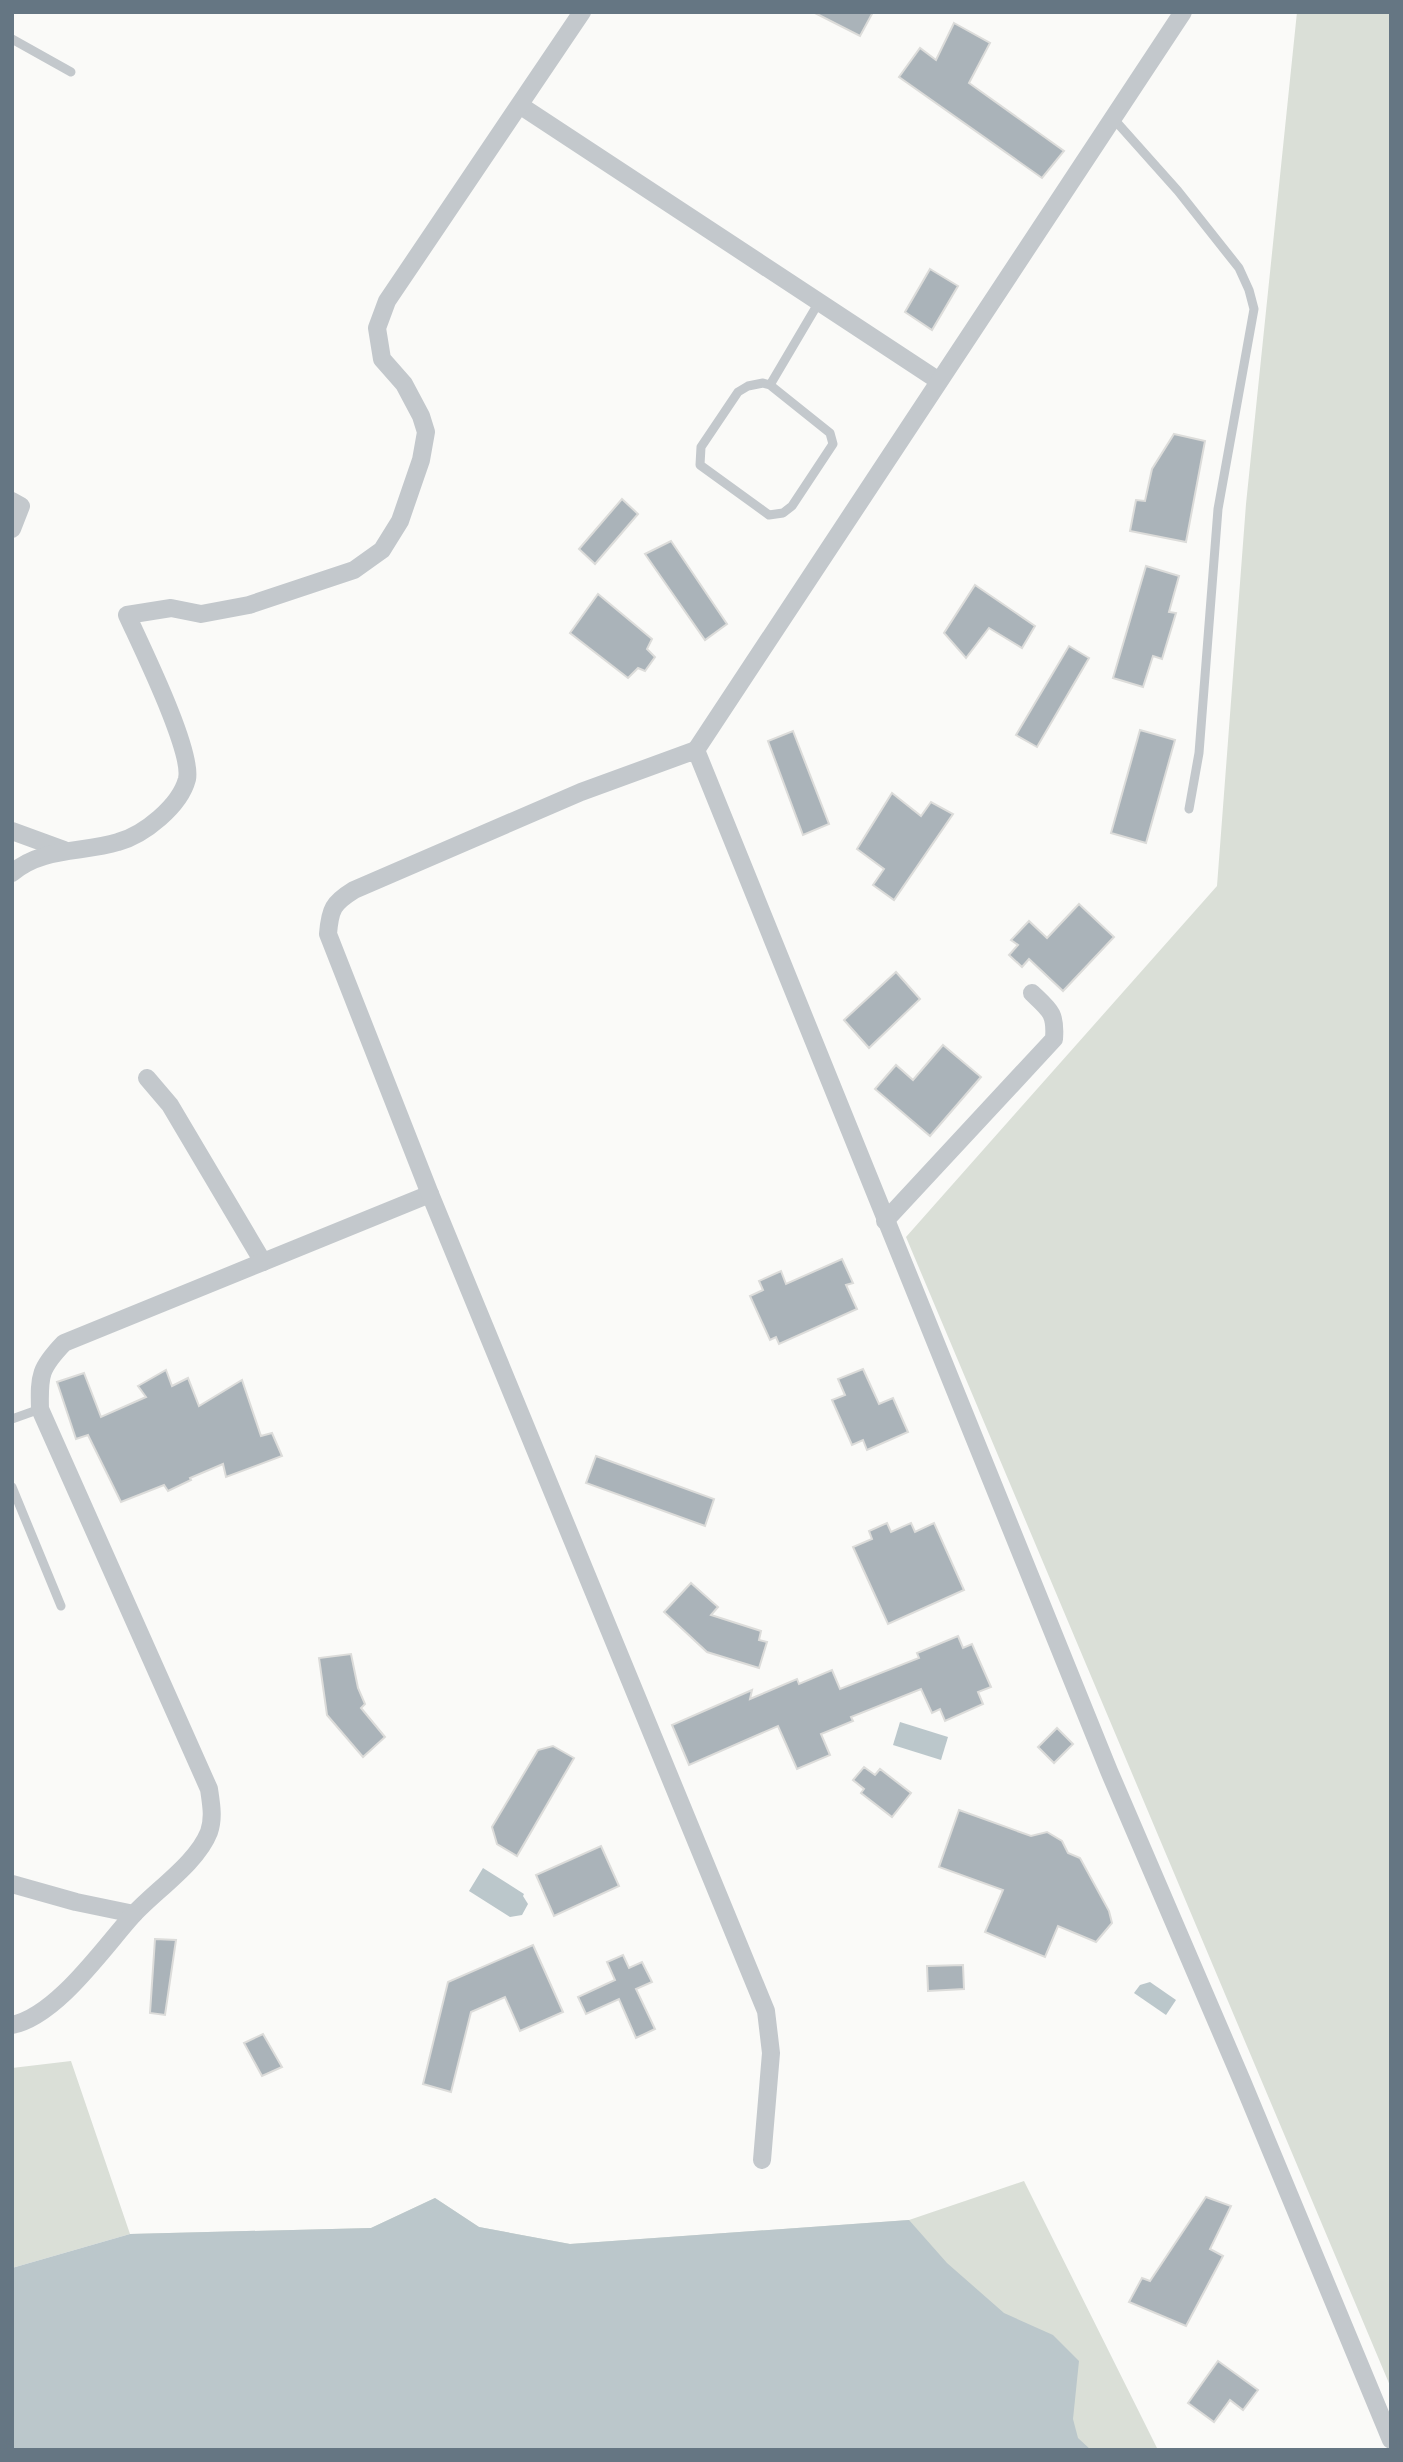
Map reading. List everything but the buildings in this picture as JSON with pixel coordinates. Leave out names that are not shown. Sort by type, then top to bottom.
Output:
[{"type":"street","points":[[12,873],[21,866],[64,850],[119,842],[148,827],[176,801],[187,779],[185,750],[127,615],[171,608],[201,614],[249,605],[355,570],[382,550],[400,521],[421,460],[426,432],[421,416],[404,384],[382,359],[377,328],[387,301],[582,12]]},
{"type":"street","points":[[762,2160],[771,2053],[766,2011],[430,1194],[328,934],[330,916],[337,901],[354,890],[581,792],[696,750],[1183,12]]},
{"type":"street","points":[[520,106],[939,381]]},
{"type":"street","points":[[12,500],[21,506],[12,530]]},
{"type":"street","points":[[696,750],[1109,1771],[1242,2081],[1391,2440]]},
{"type":"street","points":[[12,831],[64,850]]},
{"type":"street","points":[[885,1222],[1054,1039],[1055,1023],[1052,1012],[1032,993]]},
{"type":"street","points":[[148,1077],[170,1105],[263,1262]]},
{"type":"street","points":[[12,2025],[22,2023],[52,2003],[85,1973],[134,1914],[198,1851],[209,1831],[212,1813],[209,1789],[40,1409],[39,1378],[51,1356],[64,1343],[430,1194]]},
{"type":"street","points":[[12,1884],[76,1902],[134,1914]]},
{"type":"lane","points":[[12,39],[71,72]]},
{"type":"lane","points":[[1112,117],[1178,191],[1238,268],[1249,290],[1254,309],[1218,509],[1199,752],[1189,809]]},
{"type":"lane","points":[[770,385],[819,302]]},
{"type":"lane","points":[[763,383],[770,385],[830,433],[833,444],[792,506],[783,513],[769,515],[700,465],[701,447],[738,392],[748,386],[763,383]]},
{"type":"lane","points":[[12,1419],[40,1409]]},
{"type":"lane","points":[[12,1488],[61,1606]]},
{"type":"shaded area","points":[[1297,12],[1391,12],[1391,2388],[906,1237],[1217,886],[1246,504]]},
{"type":"shaded area","points":[[900,1722],[948,1737],[941,1760],[893,1745]]},
{"type":"shaded area","points":[[483,1868],[524,1894],[528,1904],[522,1915],[510,1917],[469,1891]]},
{"type":"shaded area","points":[[1150,1982],[1176,2000],[1166,2015],[1134,1993],[1140,1985]]},
{"type":"shaded area","points":[[71,2061],[130,2234],[12,2268],[12,2068]]},
{"type":"shaded area","points":[[1024,2181],[1158,2450],[865,2450],[130,2234],[371,2228],[435,2198],[479,2227],[570,2244],[909,2220]]},
{"type":"shaded area","points":[[435,2198],[479,2227],[570,2244],[909,2220],[947,2263],[1004,2313],[1053,2335],[1079,2361],[1073,2419],[1078,2438],[1091,2450],[12,2450],[12,2268],[130,2234],[371,2228]]}]
